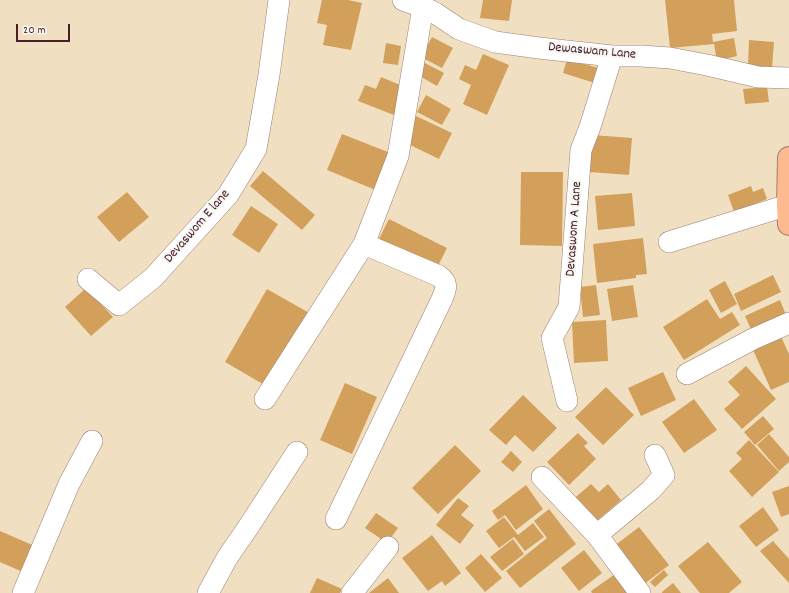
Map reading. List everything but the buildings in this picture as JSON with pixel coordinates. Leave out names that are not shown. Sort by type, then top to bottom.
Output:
[{"type":"main road","points":[[788,215],[789,158]]},
{"type":"street","name":"Devaswom E lane","points":[[88,279],[120,305],[153,278],[228,195],[256,149],[269,75],[279,0]]},
{"type":"street","name":"Dewaswam Lane","points":[[403,0],[431,6],[459,29],[495,42],[612,56],[670,58],[758,77],[789,78]]},
{"type":"street","points":[[265,399],[364,244],[398,156],[431,6]]},
{"type":"street","name":"Devaswom A Lane","points":[[567,401],[552,338],[569,307],[581,150],[590,127],[612,56]]},
{"type":"street","points":[[669,242],[788,215]]},
{"type":"street","points":[[336,519],[446,288],[444,280],[439,276],[364,244]]},
{"type":"street","points":[[687,374],[753,339],[789,323]]},
{"type":"street","points":[[23,593],[69,484],[92,440]]},
{"type":"street","points":[[208,593],[227,558],[297,452]]},
{"type":"street","points":[[597,535],[651,490],[664,475],[655,455]]},
{"type":"street","points":[[542,476],[597,535],[640,593]]},
{"type":"street","points":[[352,593],[388,547]]}]
